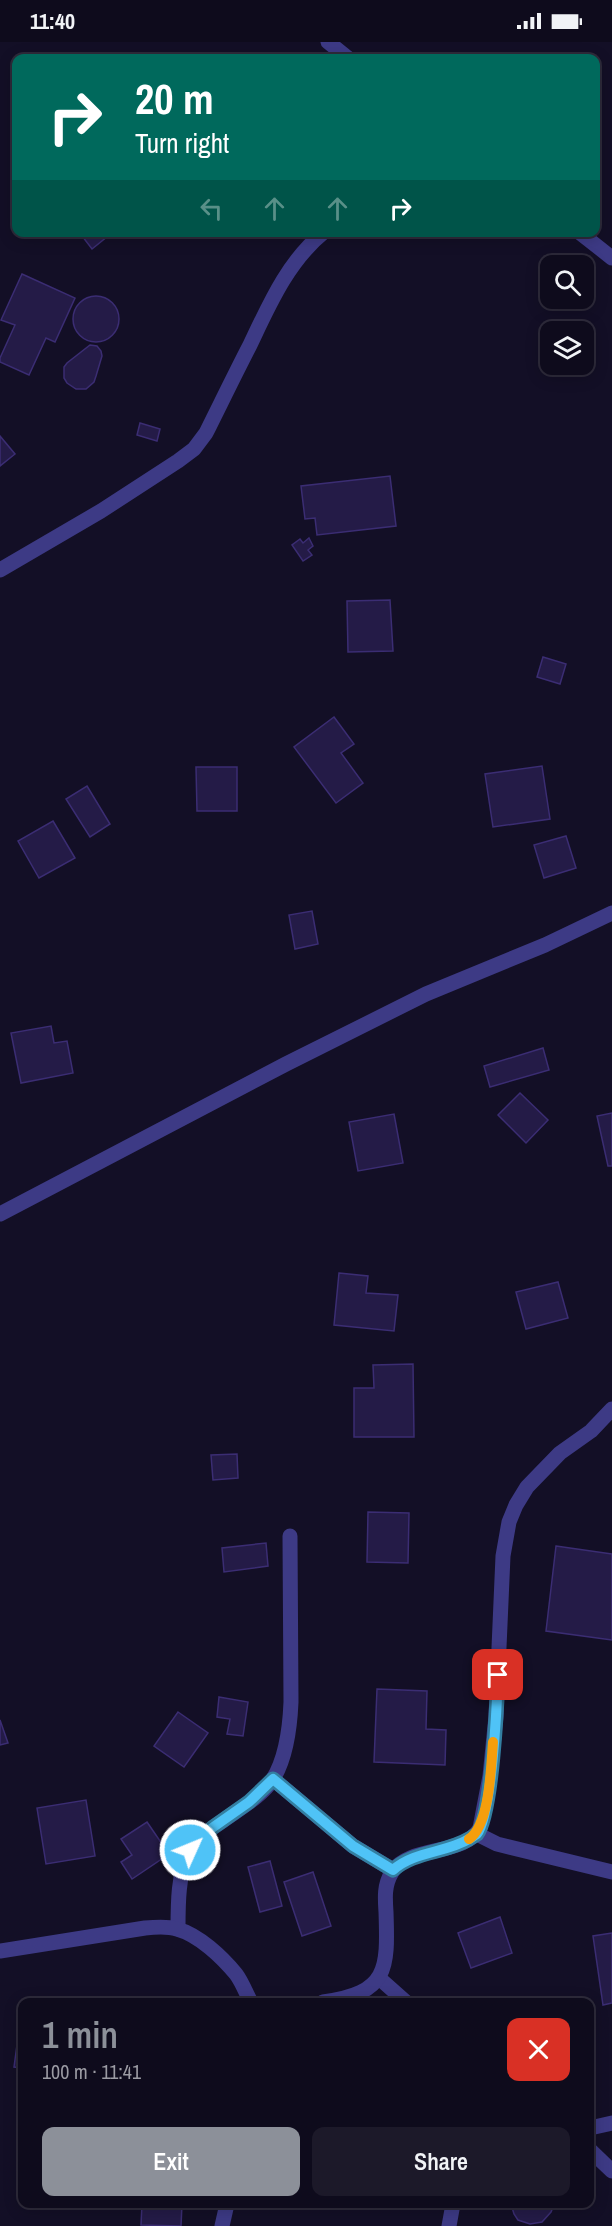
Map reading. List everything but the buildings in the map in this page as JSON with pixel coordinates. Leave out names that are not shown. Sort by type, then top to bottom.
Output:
[{"type":"street","points":[[328,42],[343,54]]},
{"type":"street","points":[[0,570],[101,511],[194,449],[206,433],[267,308],[287,273],[318,237]]},
{"type":"street","points":[[585,237],[612,258]]},
{"type":"street","points":[[0,1214],[286,1064],[426,994],[545,945],[612,914]]},
{"type":"street","points":[[341,1998],[363,1990],[379,1978],[384,1969],[387,1944],[385,1892],[393,1870],[409,1859],[466,1841],[477,1834],[483,1820],[490,1776],[496,1716],[503,1556],[509,1522],[527,1487],[560,1453],[591,1431],[612,1409]]},
{"type":"street","points":[[178,1929],[179,1889],[190,1850],[207,1833],[249,1802],[273,1779],[289,1729],[290,1536]]},
{"type":"street","points":[[273,1779],[353,1846],[393,1870]]},
{"type":"street","points":[[477,1834],[497,1845],[612,1872]]},
{"type":"street","points":[[0,1951],[145,1928],[178,1929],[193,1936],[214,1952],[237,1975],[249,1998]]},
{"type":"street","points":[[379,1978],[402,1998]]},
{"type":"street","points":[[594,2127],[612,2123]]},
{"type":"street","points":[[594,2154],[612,2171]]},
{"type":"street","points":[[222,2226],[226,2208]]},
{"type":"street","points":[[449,2226],[452,2208]]},
{"type":"slow traffic","points":[[469,1839],[477,1834],[483,1820],[493,1742]]},
{"type":"route","points":[[190,1850],[212,1828],[249,1802],[273,1779],[353,1846],[393,1870],[400,1863],[409,1859],[466,1841],[477,1834],[483,1820],[490,1776],[498,1675]]}]
